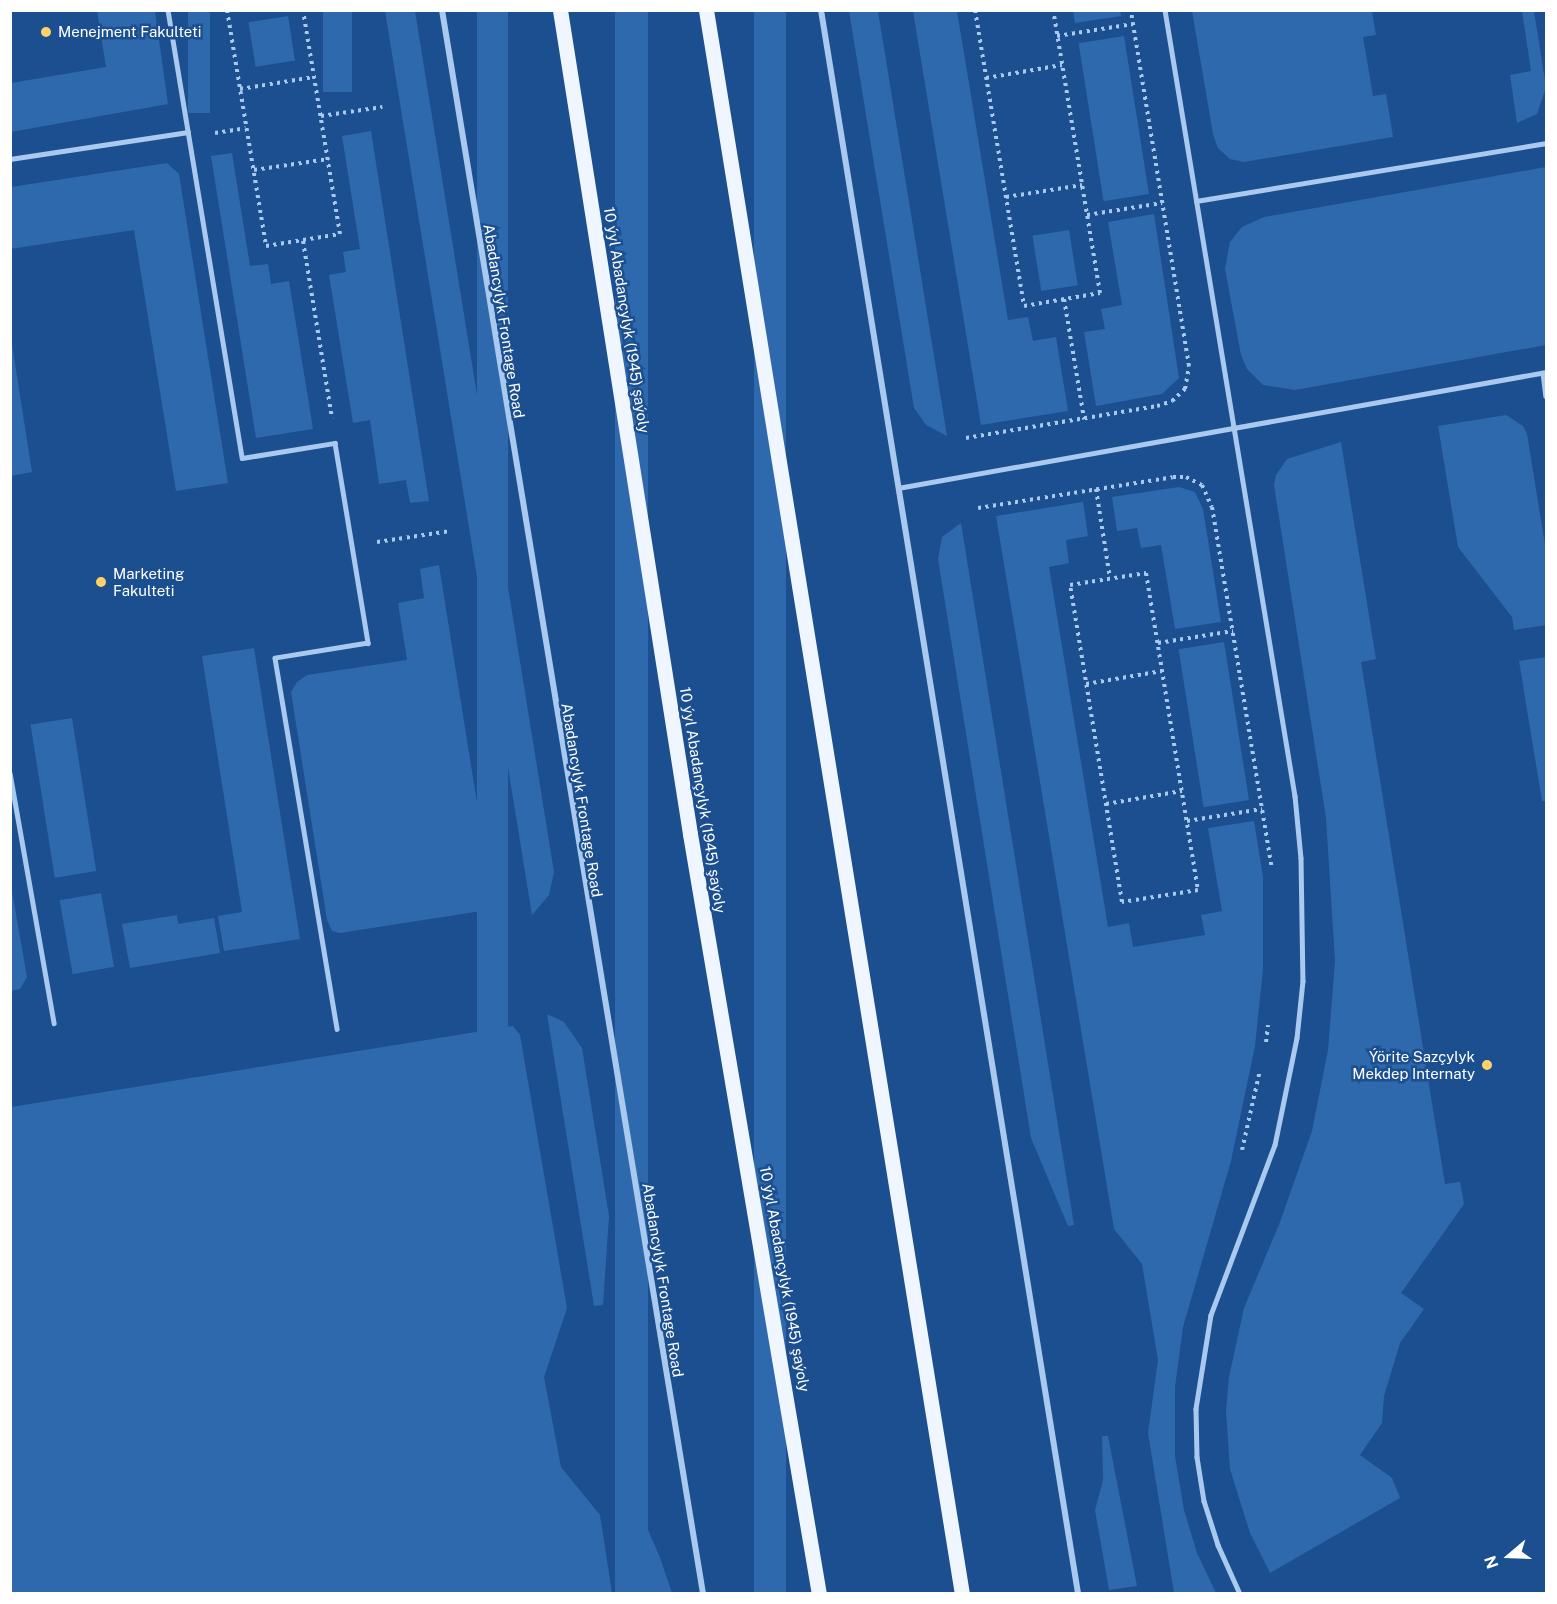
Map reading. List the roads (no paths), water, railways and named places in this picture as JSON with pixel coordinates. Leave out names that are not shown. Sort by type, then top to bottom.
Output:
[{"type":"main road","name":"10 ýyl Abadançylyk (1945) şaýoly","points":[[560,10],[688,823],[819,1593]]},
{"type":"main road","points":[[706,10],[962,1593]]},
{"type":"street","name":"Abadancylyk Frontage Road","points":[[442,10],[703,1593]]},
{"type":"street","points":[[821,10],[1078,1593]]},
{"type":"lane","points":[[168,10],[242,458],[335,443],[368,643],[275,658],[337,1029]]},
{"type":"lane","points":[[1165,10],[1296,796],[1304,914],[1304,981],[1287,1091],[1275,1145],[1211,1315],[1196,1409],[1197,1457],[1204,1501],[1218,1545],[1240,1593]]},
{"type":"lane","points":[[10,159],[188,132]]},
{"type":"lane","points":[[1196,201],[1546,143]]},
{"type":"lane","points":[[898,488],[1545,373],[1546,396]]},
{"type":"lane","points":[[10,773],[54,1023]]},
{"type":"place","name":"Menejment Fakulteti","points":[[46,32]]},
{"type":"place","name":"Marketing Fakulteti","points":[[101,582]]},
{"type":"place","name":"Ýörite Sazçylyk Mekdep Internaty","points":[[1487,1065]]}]
